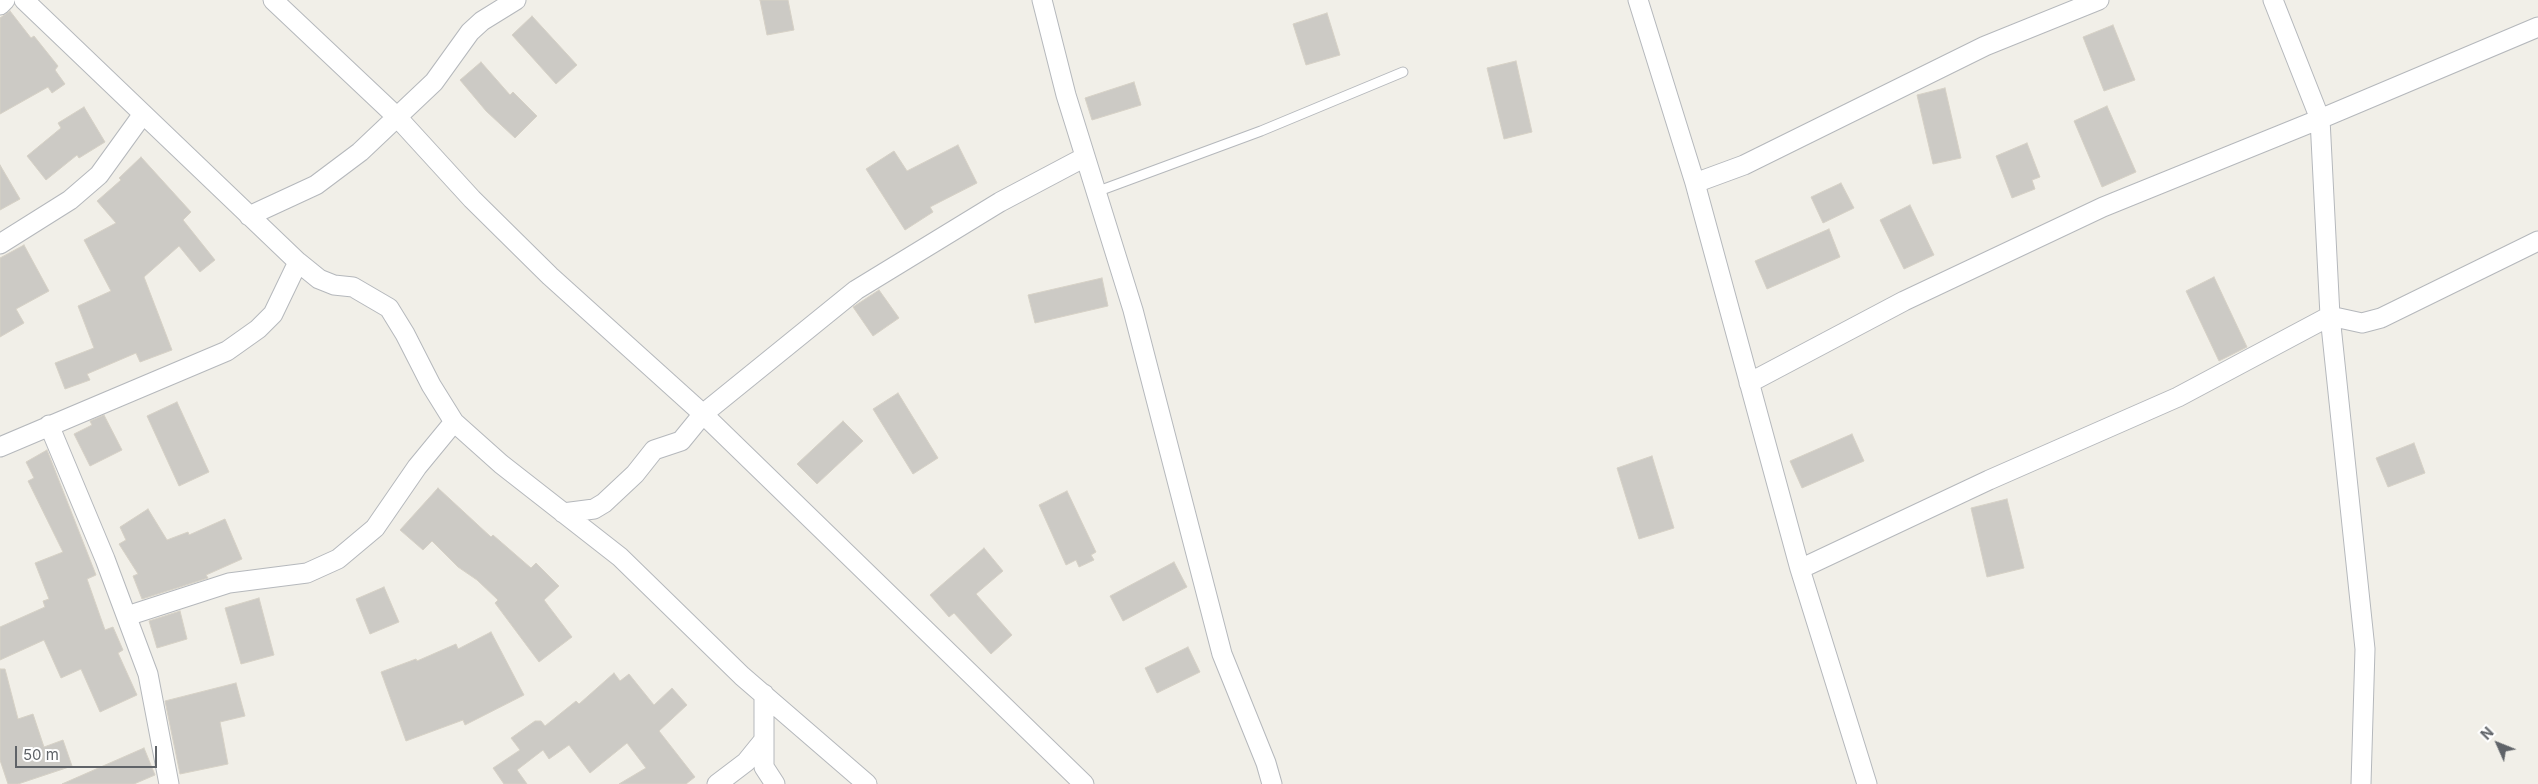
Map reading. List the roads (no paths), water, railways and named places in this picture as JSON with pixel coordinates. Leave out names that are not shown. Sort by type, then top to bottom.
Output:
[{"type":"street","points":[[0,5],[5,0]]},
{"type":"street","points":[[25,0],[298,262],[319,279],[334,285],[353,287],[389,308],[406,334],[431,385],[454,422],[501,464],[620,557],[764,694],[867,784]]},
{"type":"street","points":[[274,0],[397,117],[472,199],[550,276],[703,414],[1084,784]]},
{"type":"street","points":[[250,216],[316,184],[360,152],[434,82],[470,32],[482,20],[516,0]]},
{"type":"street","points":[[1042,0],[1066,95],[1132,310],[1222,654],[1266,762],[1272,784]]},
{"type":"street","points":[[1638,0],[1695,183],[1800,569],[1866,784]]},
{"type":"street","points":[[1695,183],[1744,165],[1984,46],[2099,0]]},
{"type":"street","points":[[2273,0],[2320,119],[2330,316],[2365,649],[2361,784]]},
{"type":"street","points":[[1749,383],[1904,301],[2103,207],[2320,119],[2538,26]]},
{"type":"street","points":[[0,244],[70,200],[99,175],[143,114]]},
{"type":"street","points":[[563,513],[594,509],[604,504],[654,450],[681,441],[703,414],[856,290],[1000,202],[1085,157]]},
{"type":"street","points":[[1800,569],[1980,484],[2178,397],[2330,316],[2362,323],[2381,318],[2538,240]]},
{"type":"street","points":[[0,447],[227,351],[258,329],[273,314],[298,262]]},
{"type":"street","points":[[127,616],[229,583],[307,572],[338,559],[375,528],[417,468],[454,422]]},
{"type":"street","points":[[49,425],[105,559],[148,674],[169,784]]},
{"type":"street","points":[[764,694],[764,767],[775,784]]},
{"type":"street","points":[[717,784],[746,762],[763,741]]},
{"type":"lane","points":[[1096,192],[1261,131],[1404,72]]}]
